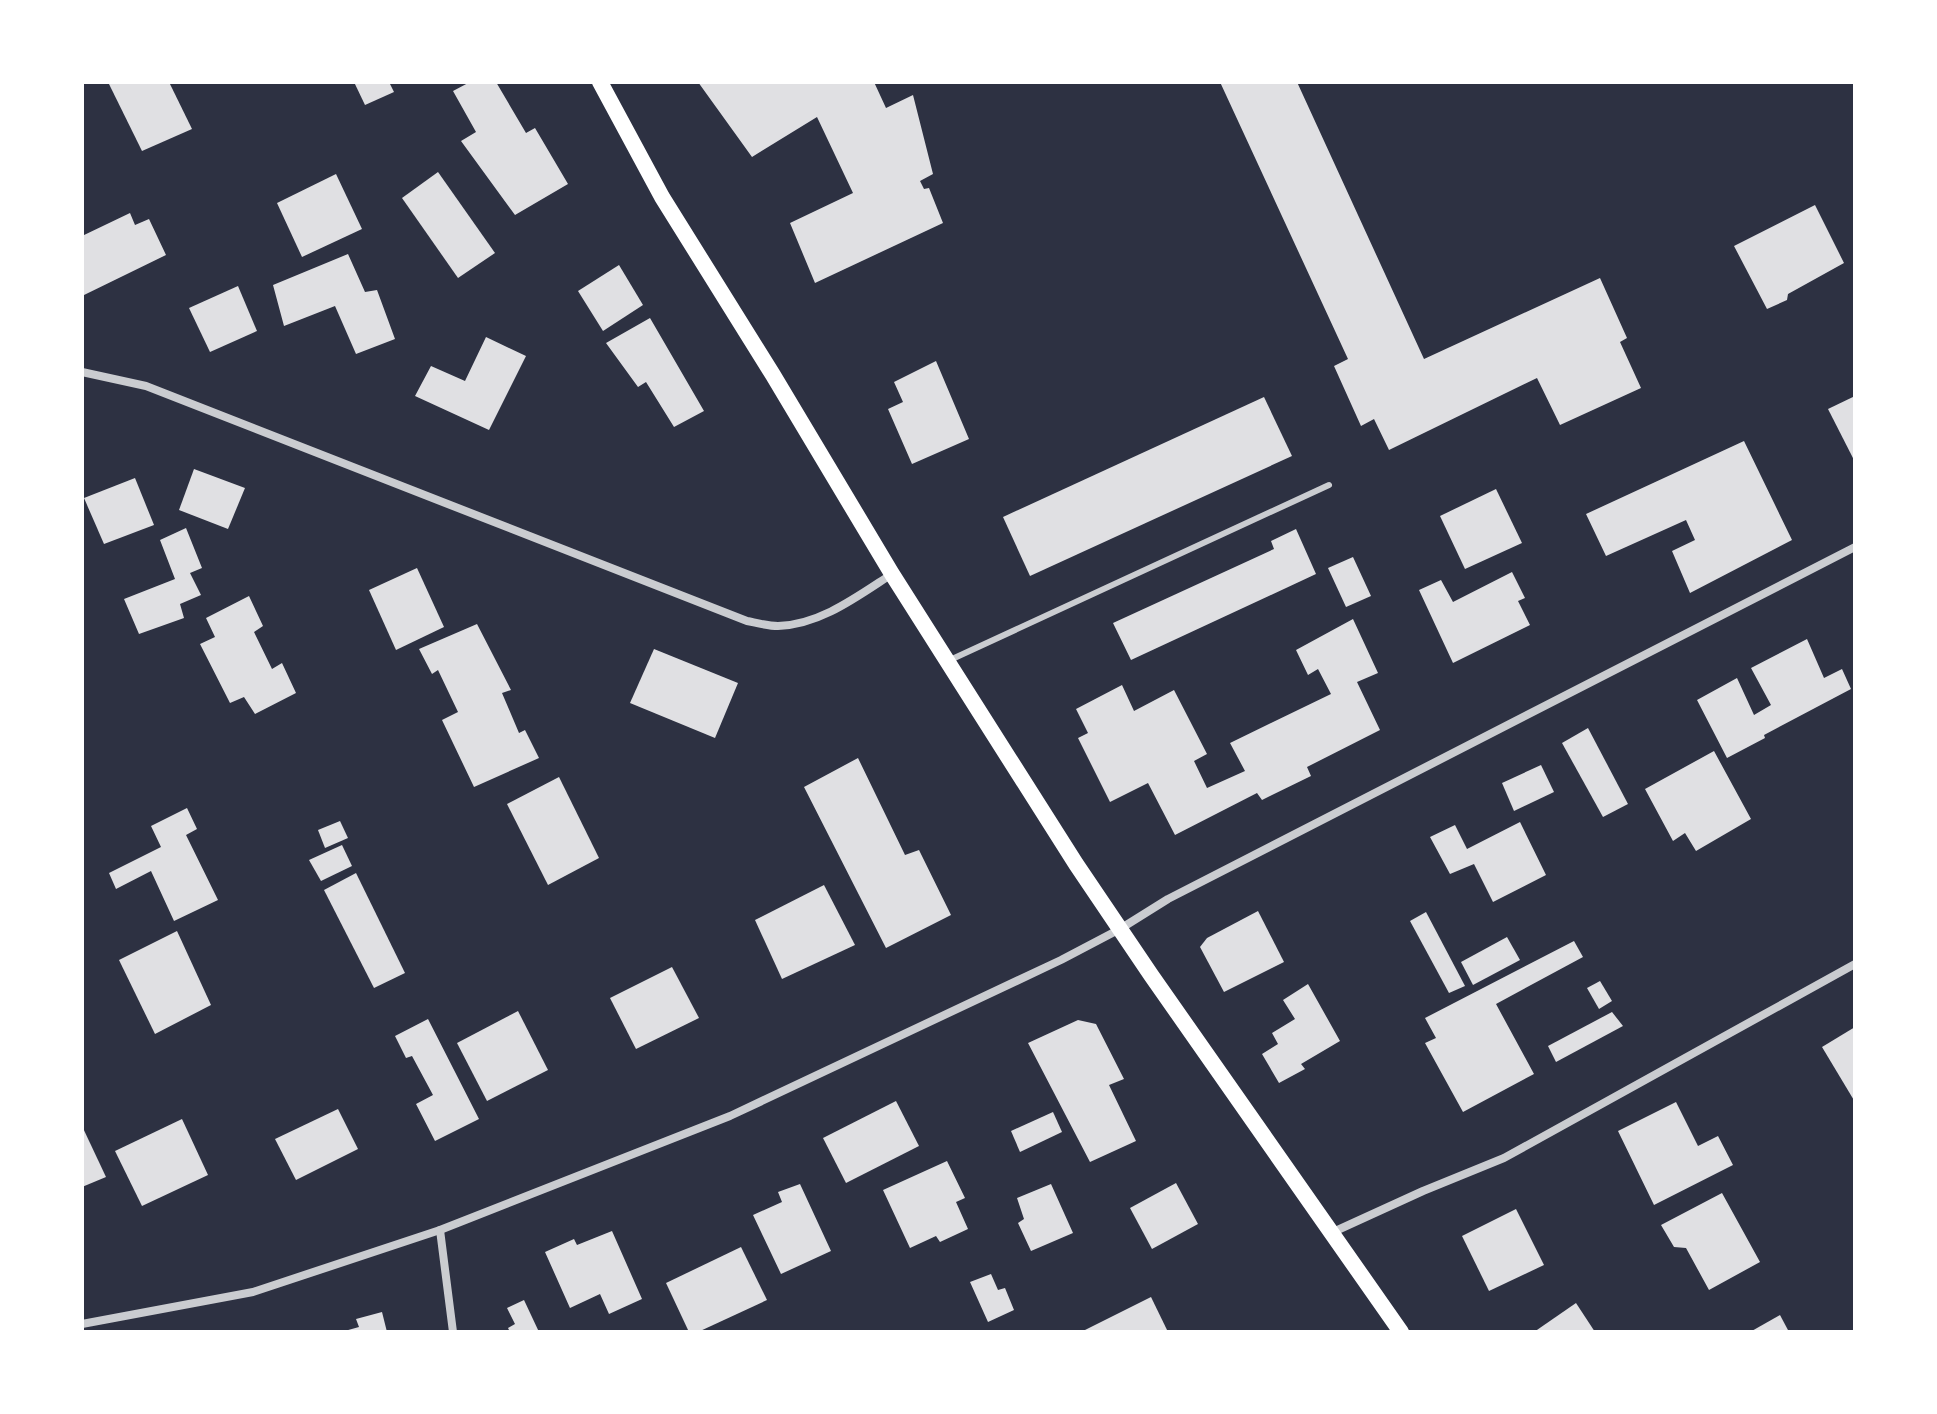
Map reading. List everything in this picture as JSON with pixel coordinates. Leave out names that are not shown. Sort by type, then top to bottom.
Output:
[{"type":"main road","points":[[600,82],[662,197],[947,662],[1120,929],[1401,1332]]},
{"type":"street","points":[[82,372],[146,386],[747,621],[777,626],[806,622],[892,574]]},
{"type":"street","points":[[82,1324],[253,1292],[440,1230],[730,1116],[1046,967],[1120,929],[1168,899],[1855,547]]},
{"type":"street","points":[[1331,1233],[1504,1158],[1855,964]]},
{"type":"street","points":[[440,1230],[453,1332]]},
{"type":"lane","points":[[947,662],[1329,485]]},
{"type":"building","points":[[108,82],[169,82],[192,129],[142,151]]},
{"type":"building","points":[[354,82],[389,82],[394,92],[365,105]]},
{"type":"building","points":[[470,82],[496,82],[526,133],[535,128],[568,184],[515,215],[461,141],[476,132],[453,91]]},
{"type":"building","points":[[698,82],[874,82],[886,108],[913,95],[933,174],[920,181],[924,189],[929,188],[943,223],[815,283],[790,223],[853,193],[817,117],[752,157]]},
{"type":"building","points":[[1220,82],[1297,82],[1424,359],[1600,278],[1627,338],[1620,342],[1641,388],[1560,425],[1537,378],[1389,450],[1374,419],[1361,426],[1334,366],[1348,359]]},
{"type":"building","points":[[438,172],[495,253],[458,278],[402,198]]},
{"type":"building","points":[[336,174],[362,229],[302,257],[277,203]]},
{"type":"building","points":[[1815,205],[1844,263],[1788,294],[1787,300],[1767,309],[1734,246]]},
{"type":"building","points":[[130,213],[135,225],[149,219],[166,255],[82,296],[82,236]]},
{"type":"building","points":[[348,254],[365,292],[377,290],[395,339],[356,354],[335,306],[284,326],[273,285]]},
{"type":"building","points":[[619,265],[643,305],[603,331],[578,291]]},
{"type":"building","points":[[238,286],[257,331],[210,352],[189,308]]},
{"type":"building","points":[[650,318],[704,411],[674,427],[646,382],[638,387],[606,343]]},
{"type":"building","points":[[486,337],[526,356],[489,430],[415,396],[431,366],[465,381]]},
{"type":"building","points":[[936,361],[969,439],[912,464],[888,409],[903,402],[894,382]]},
{"type":"building","points":[[1855,396],[1855,462],[1828,409]]},
{"type":"building","points":[[1264,397],[1292,456],[1030,576],[1003,517]]},
{"type":"building","points":[[1744,441],[1792,540],[1690,593],[1672,551],[1695,540],[1686,520],[1606,556],[1586,514]]},
{"type":"building","points":[[194,469],[245,488],[228,529],[179,510]]},
{"type":"building","points":[[135,478],[154,525],[104,544],[84,498]]},
{"type":"building","points":[[1496,489],[1522,543],[1465,569],[1440,516]]},
{"type":"building","points":[[186,528],[202,568],[190,573],[201,595],[180,604],[184,618],[139,634],[124,599],[175,579],[160,540]]},
{"type":"building","points":[[1296,529],[1316,574],[1131,660],[1113,623],[1274,549],[1271,541]]},
{"type":"building","points":[[1353,557],[1371,596],[1346,607],[1328,568]]},
{"type":"building","points":[[417,568],[444,627],[396,650],[369,590]]},
{"type":"building","points":[[1512,572],[1525,598],[1518,601],[1530,625],[1453,663],[1419,590],[1441,580],[1453,602]]},
{"type":"building","points":[[249,596],[263,626],[254,632],[272,669],[282,663],[296,693],[255,714],[244,697],[230,703],[200,644],[215,637],[206,618]]},
{"type":"building","points":[[1353,619],[1378,673],[1357,682],[1380,730],[1307,767],[1311,776],[1262,800],[1257,793],[1175,835],[1148,783],[1110,802],[1078,738],[1088,733],[1076,709],[1122,685],[1134,711],[1174,690],[1207,754],[1194,761],[1207,788],[1245,771],[1230,743],[1331,694],[1318,669],[1308,675],[1296,650]]},
{"type":"building","points":[[477,624],[511,690],[502,693],[519,733],[525,730],[539,758],[474,787],[442,720],[458,712],[438,670],[432,674],[419,649]]},
{"type":"building","points":[[1807,639],[1824,678],[1842,669],[1851,689],[1727,758],[1697,700],[1737,678],[1754,715],[1771,705],[1751,668]]},
{"type":"building","points":[[654,649],[738,683],[715,738],[630,703]]},
{"type":"building","points":[[1588,728],[1628,804],[1603,817],[1562,743]]},
{"type":"building","points":[[1714,751],[1751,819],[1696,851],[1685,833],[1673,841],[1645,789]]},
{"type":"building","points":[[858,758],[905,855],[919,850],[951,915],[886,948],[804,787]]},
{"type":"building","points":[[1541,765],[1554,792],[1514,811],[1502,783]]},
{"type":"building","points":[[559,777],[599,858],[548,885],[507,804]]},
{"type":"building","points":[[187,808],[197,829],[186,835],[218,900],[174,921],[151,871],[116,889],[109,873],[161,847],[151,826]]},
{"type":"building","points":[[340,821],[348,838],[325,848],[318,830]]},
{"type":"building","points":[[1520,822],[1546,875],[1493,902],[1474,864],[1450,874],[1430,837],[1455,825],[1467,849]]},
{"type":"building","points":[[342,845],[352,866],[321,881],[309,860]]},
{"type":"building","points":[[356,873],[405,973],[374,988],[324,890]]},
{"type":"building","points":[[824,885],[855,945],[782,979],[755,920]]},
{"type":"building","points":[[1258,911],[1284,962],[1224,992],[1200,947],[1207,938]]},
{"type":"building","points":[[1426,912],[1465,986],[1449,993],[1410,921]]},
{"type":"building","points":[[177,931],[211,1005],[155,1034],[119,960]]},
{"type":"building","points":[[1507,937],[1520,960],[1473,985],[1461,962]]},
{"type":"building","points":[[1574,941],[1583,957],[1496,1004],[1534,1074],[1463,1112],[1425,1043],[1436,1038],[1425,1018]]},
{"type":"building","points":[[672,967],[699,1018],[636,1049],[610,998]]},
{"type":"building","points":[[1600,981],[1612,1001],[1599,1009],[1587,988]]},
{"type":"building","points":[[1308,984],[1340,1041],[1301,1064],[1305,1069],[1279,1083],[1262,1054],[1278,1044],[1272,1033],[1295,1019],[1283,1000]]},
{"type":"building","points":[[518,1011],[548,1070],[487,1101],[457,1043]]},
{"type":"building","points":[[1612,1012],[1623,1026],[1556,1062],[1548,1046]]},
{"type":"building","points":[[428,1019],[479,1119],[435,1141],[416,1104],[433,1095],[412,1056],[406,1058],[395,1036]]},
{"type":"building","points":[[1078,1020],[1096,1024],[1124,1079],[1109,1085],[1136,1141],[1090,1162],[1028,1043]]},
{"type":"building","points":[[1855,1027],[1855,1102],[1822,1047]]},
{"type":"building","points":[[896,1101],[919,1146],[846,1183],[823,1138]]},
{"type":"building","points":[[1676,1102],[1698,1146],[1718,1136],[1733,1165],[1654,1205],[1618,1131]]},
{"type":"building","points":[[338,1109],[358,1149],[296,1180],[275,1139]]},
{"type":"building","points":[[1053,1112],[1062,1132],[1020,1152],[1011,1131]]},
{"type":"building","points":[[182,1119],[208,1175],[142,1206],[115,1151]]},
{"type":"building","points":[[82,1126],[106,1177],[82,1187]]},
{"type":"building","points":[[947,1161],[965,1198],[956,1202],[968,1229],[940,1242],[936,1236],[910,1248],[883,1190]]},
{"type":"building","points":[[1176,1183],[1198,1224],[1152,1249],[1130,1208]]},
{"type":"building","points":[[800,1184],[831,1251],[781,1274],[753,1215],[782,1202],[778,1192]]},
{"type":"building","points":[[1051,1184],[1073,1233],[1031,1251],[1018,1223],[1024,1219],[1017,1198]]},
{"type":"building","points":[[1722,1193],[1760,1262],[1709,1290],[1686,1248],[1674,1247],[1661,1225]]},
{"type":"building","points":[[1516,1209],[1544,1265],[1489,1291],[1462,1236]]},
{"type":"building","points":[[612,1231],[642,1299],[609,1314],[600,1294],[570,1308],[545,1252],[574,1239],[577,1245]]},
{"type":"building","points":[[741,1247],[767,1300],[698,1332],[689,1332],[666,1283]]},
{"type":"building","points":[[991,1274],[998,1290],[1005,1288],[1014,1310],[988,1322],[970,1282]]},
{"type":"building","points":[[1151,1297],[1168,1332],[1081,1332]]},
{"type":"building","points":[[524,1300],[539,1332],[510,1332],[508,1328],[515,1324],[507,1308]]},
{"type":"building","points":[[1576,1303],[1595,1332],[1534,1332]]},
{"type":"building","points":[[382,1312],[387,1332],[341,1332],[359,1327],[356,1319]]},
{"type":"building","points":[[1780,1315],[1789,1332],[1750,1332]]}]
